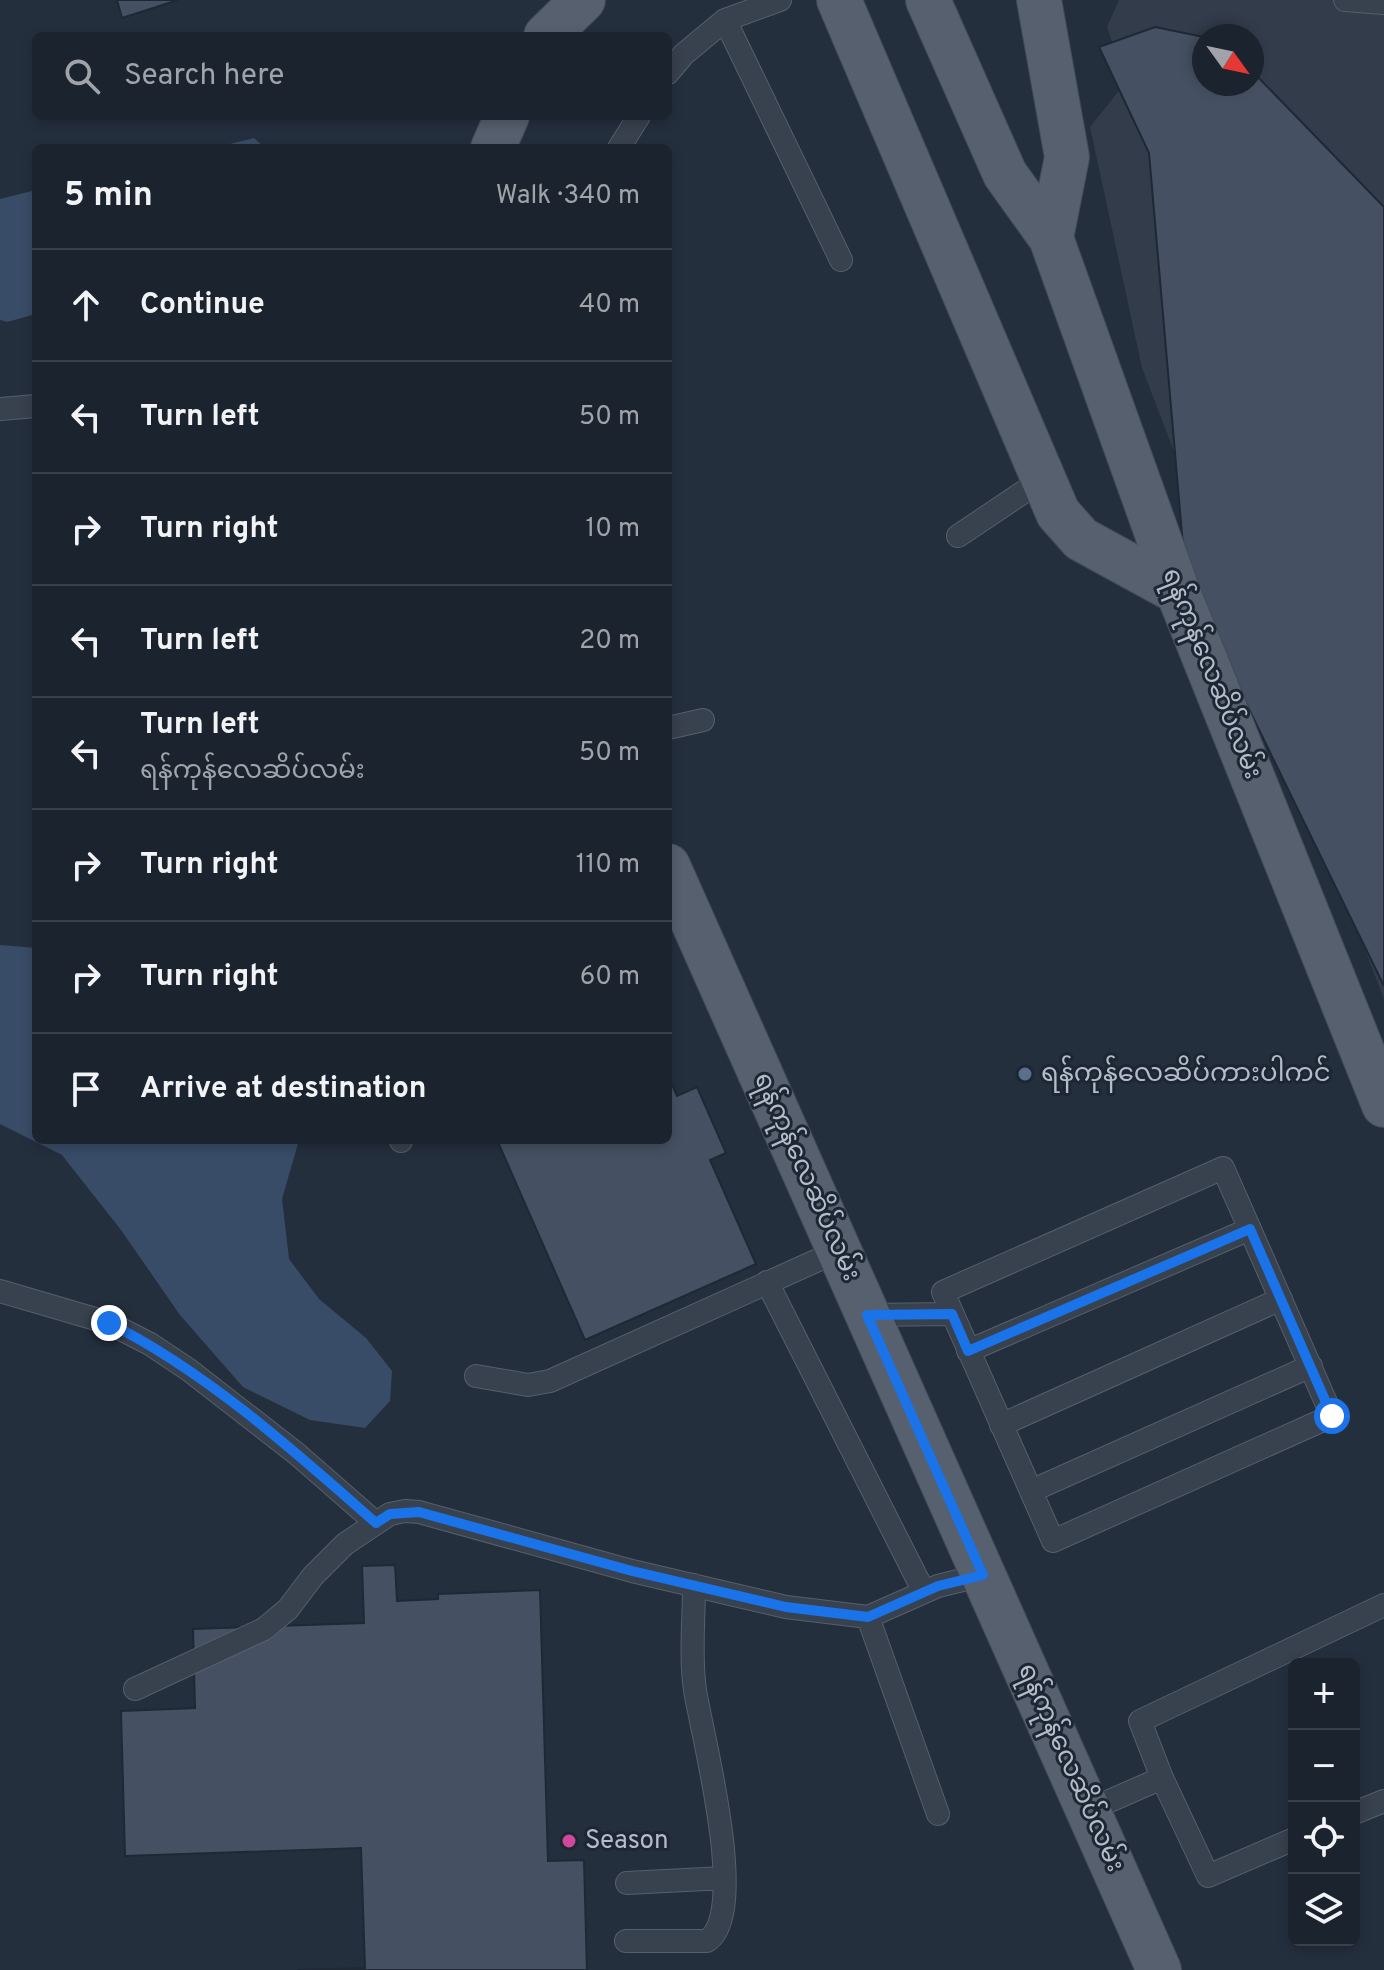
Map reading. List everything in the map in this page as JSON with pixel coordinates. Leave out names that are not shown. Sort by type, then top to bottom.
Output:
[{"type":"main road","points":[[547,32],[563,0]]},
{"type":"main road","points":[[549,32],[583,0]]},
{"type":"main road","points":[[839,0],[1058,513],[1081,539],[1178,592]]},
{"type":"main road","name":"ရန်ကုန်လေဆိပ်လမ်း","points":[[928,0],[1005,174],[1051,238],[1178,592],[1384,1105]]},
{"type":"main road","points":[[1039,0],[1067,157],[1051,238]]},
{"type":"main road","points":[[495,144],[505,120]]},
{"type":"main road","name":"ရန်ကုန်လေဆိပ်လမ်း","points":[[672,885],[680,924],[838,1251],[1159,1970]]},
{"type":"lane","points":[[672,68],[684,54],[725,20],[780,0]]},
{"type":"lane","points":[[1345,0],[1384,3]]},
{"type":"lane","points":[[725,20],[841,260]]},
{"type":"lane","points":[[622,144],[636,120]]},
{"type":"lane","points":[[0,409],[32,406]]},
{"type":"lane","points":[[958,536],[1043,479]]},
{"type":"lane","points":[[672,727],[703,720]]},
{"type":"lane","points":[[1223,1168],[1250,1229],[1332,1416],[1053,1541],[943,1292],[1223,1168]]},
{"type":"lane","points":[[968,1351],[1250,1229]]},
{"type":"lane","points":[[476,1376],[528,1385],[550,1381],[838,1251]]},
{"type":"lane","points":[[767,1282],[924,1592]]},
{"type":"lane","points":[[0,1291],[109,1323],[150,1344],[189,1370],[297,1454],[376,1523]]},
{"type":"lane","points":[[1001,1425],[1281,1299]]},
{"type":"lane","points":[[867,1315],[952,1314]]},
{"type":"lane","points":[[1031,1491],[1311,1366]]},
{"type":"lane","points":[[135,1689],[264,1629],[288,1609],[313,1576],[345,1544],[390,1514],[419,1512],[786,1607],[868,1617],[924,1592],[983,1575]]},
{"type":"lane","points":[[626,1941],[707,1941],[716,1933],[722,1915],[724,1878],[719,1818],[694,1688],[694,1585]]},
{"type":"lane","points":[[1288,1842],[1208,1876],[1162,1778],[1140,1721],[1384,1605]]},
{"type":"lane","points":[[868,1617],[938,1814]]},
{"type":"lane","points":[[1089,1810],[1162,1778]]},
{"type":"lane","points":[[1360,1811],[1384,1801]]},
{"type":"lane","points":[[627,1883],[724,1878]]},
{"type":"shaded area","points":[[1119,0],[1384,0],[1384,999],[1142,368],[1090,127],[1126,82],[1107,27]]},
{"type":"water","points":[[254,138],[261,144],[230,144]]},
{"type":"water","points":[[32,191],[32,315],[7,322],[0,320],[0,199]]},
{"type":"water","points":[[0,945],[32,948],[32,1140],[0,1124]]},
{"type":"water","points":[[40,1144],[298,1144],[282,1199],[289,1259],[319,1299],[366,1338],[392,1371],[390,1401],[365,1428],[310,1420],[243,1387],[180,1315],[121,1230],[62,1155]]},
{"type":"building","points":[[117,0],[178,0],[122,18]]},
{"type":"building","points":[[1155,27],[1192,35],[1192,96],[1264,96],[1264,83],[1384,207],[1384,986],[1186,580],[1149,153],[1099,47]]},
{"type":"building","points":[[672,1084],[677,1096],[697,1087],[726,1153],[710,1160],[756,1264],[585,1340],[499,1144],[672,1144]]},
{"type":"building","points":[[395,1565],[397,1601],[438,1599],[438,1594],[540,1590],[548,1861],[584,1860],[587,1970],[297,1970],[365,1968],[361,1848],[125,1856],[121,1711],[195,1708],[193,1629],[364,1623],[362,1566]]},
{"type":"place","name":"ရန်ကုန်လေဆိပ်ကားပါကင်","points":[[1025,1074]]},
{"type":"place","name":"Season","points":[[569,1841]]},
{"type":"route","points":[[109,1323],[150,1344],[189,1370],[297,1454],[376,1523],[390,1514],[419,1512],[632,1571],[786,1607],[868,1617],[938,1586],[983,1575],[867,1315],[952,1314],[968,1351],[1250,1229],[1332,1416]]}]
